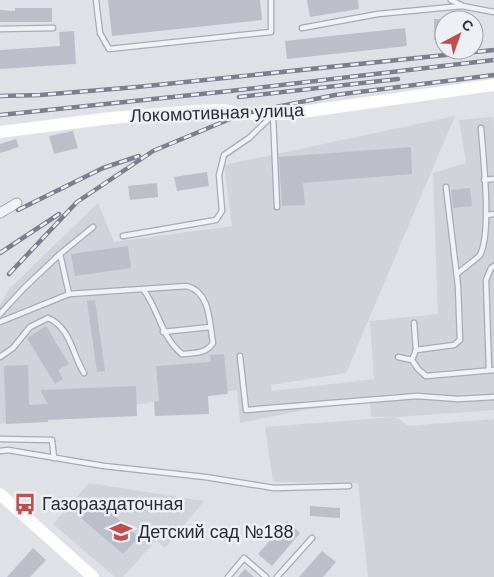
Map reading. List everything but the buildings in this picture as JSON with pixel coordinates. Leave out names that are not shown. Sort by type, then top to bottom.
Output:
[{"type":"street","name":"Локомотивная улица","points":[[0,132],[111,118],[194,111],[225,110],[242,114],[273,115],[494,85]]},
{"type":"street","points":[[0,213],[18,204]]},
{"type":"street","points":[[0,494],[94,577]]},
{"type":"lane","points":[[96,0],[100,33],[109,49],[271,32],[271,0]]},
{"type":"lane","points":[[451,0],[462,6]]},
{"type":"lane","points":[[302,28],[378,14],[462,6],[494,12]]},
{"type":"lane","points":[[0,29],[53,28]]},
{"type":"lane","points":[[273,115],[277,207]]},
{"type":"lane","points":[[123,236],[216,220],[222,211],[219,175],[224,155],[250,138],[273,115]]},
{"type":"lane","points":[[456,274],[479,257],[483,248],[486,215],[481,128]]},
{"type":"lane","points":[[484,180],[494,179]]},
{"type":"lane","points":[[416,350],[454,345],[460,340],[456,274],[446,186]]},
{"type":"lane","points":[[486,215],[494,214]]},
{"type":"lane","points":[[0,314],[60,254],[93,227]]},
{"type":"lane","points":[[60,254],[69,294]]},
{"type":"lane","points":[[398,357],[412,360],[426,376],[492,370],[486,280],[491,268],[494,266]]},
{"type":"lane","points":[[0,322],[69,294],[187,286],[195,288],[205,300],[213,343],[210,348],[192,354],[182,354],[174,348],[143,289]]},
{"type":"lane","points":[[0,357],[13,348],[30,327],[48,318],[56,321],[62,327],[84,373]]},
{"type":"lane","points":[[412,360],[416,350],[414,323]]},
{"type":"lane","points":[[164,332],[210,327]]},
{"type":"lane","points":[[240,356],[246,410],[417,396],[458,399],[494,396]]},
{"type":"lane","points":[[0,439],[52,440],[54,458]]},
{"type":"lane","points":[[0,451],[8,450],[104,466],[205,477],[274,488],[349,486]]},
{"type":"lane","points":[[277,577],[312,538]]},
{"type":"lane","points":[[228,577],[244,558],[266,577]]},
{"type":"shaded area","points":[[455,116],[346,373],[271,385],[272,391],[374,379],[370,321],[438,314],[433,173],[466,163],[459,120],[493,117],[494,410],[396,417],[408,426],[494,419],[494,577],[368,577],[358,483],[273,482],[265,427],[395,417],[371,417],[370,402],[310,409],[240,423],[237,390],[0,424],[0,304],[9,289],[98,203],[114,242],[232,226],[224,165]]},
{"type":"shaded area","name":"Детский сад №188","points":[[89,483],[204,501],[165,548],[156,540],[123,577],[115,577],[53,524]]},
{"type":"railway","points":[[0,96],[40,95],[137,87],[494,50]]},
{"type":"railway","points":[[0,115],[230,91],[494,60]]},
{"type":"railway","points":[[9,274],[77,202],[153,151],[242,114],[335,95],[494,75]]},
{"type":"railway","points":[[239,97],[398,79]]},
{"type":"railway","points":[[18,210],[103,168],[139,156]]},
{"type":"railway","points":[[0,253],[59,214]]},
{"type":"place","name":"Газораздаточная","points":[[25,504]]},
{"type":"place","name":"Детский сад №188","points":[[121,532]]}]
